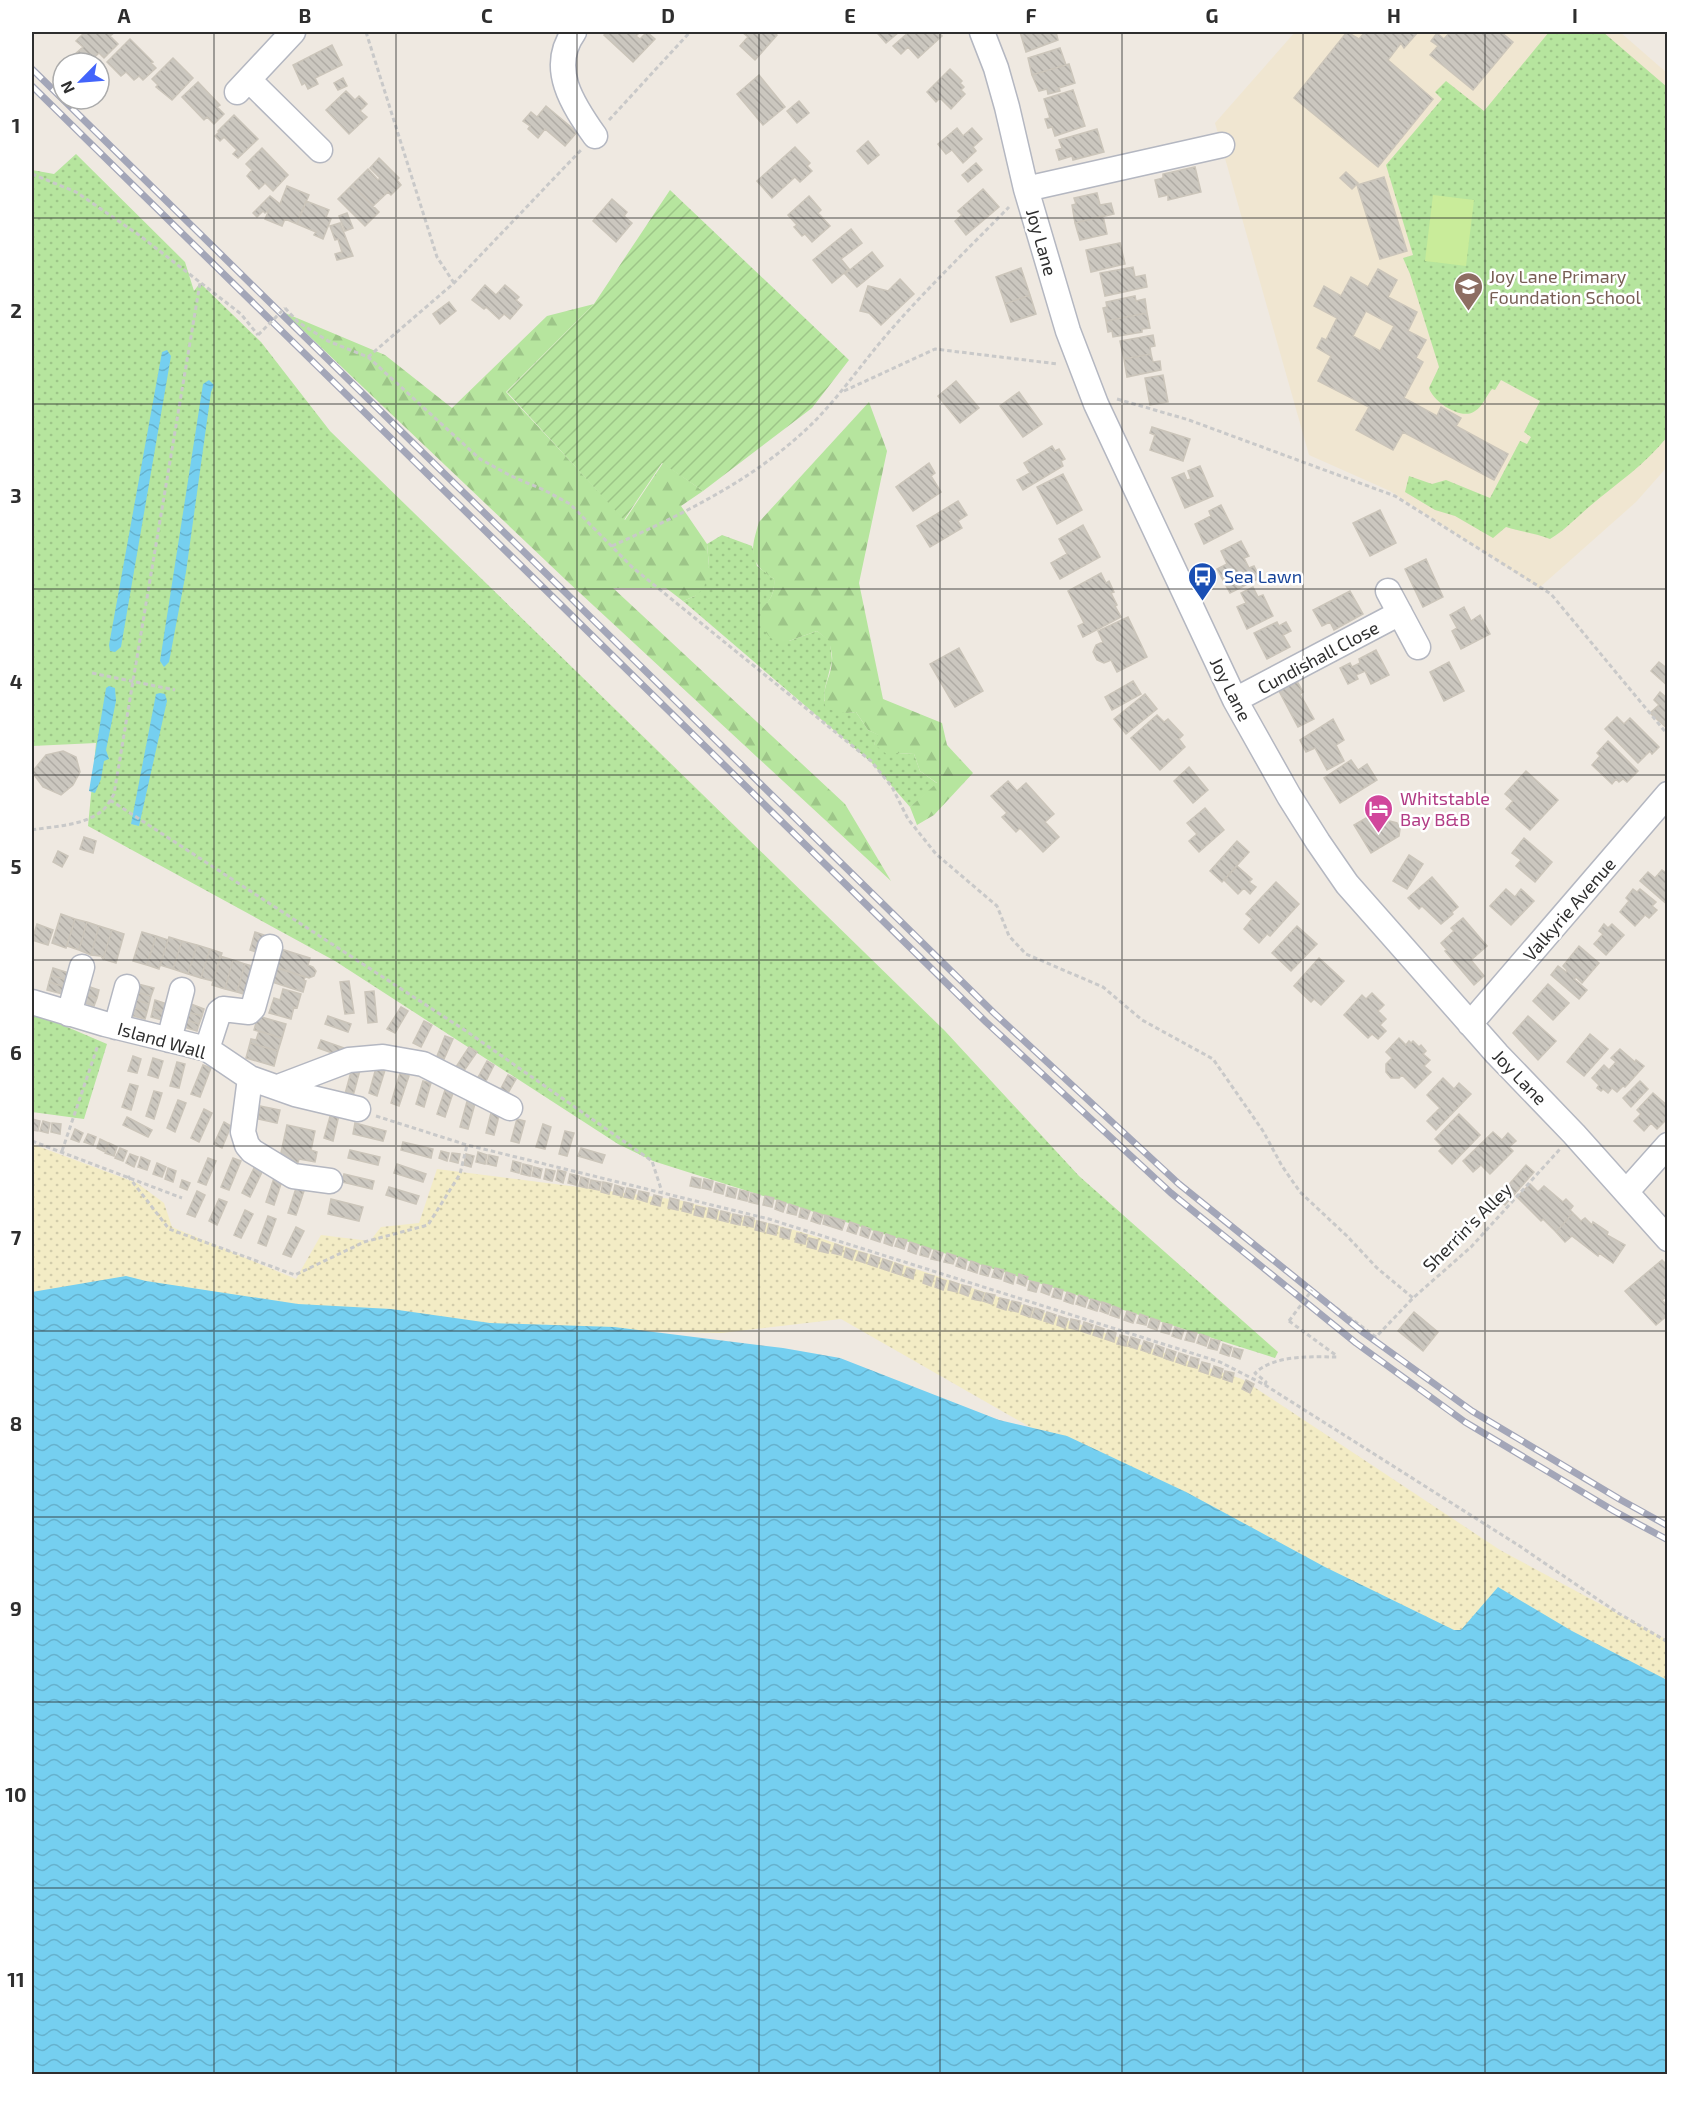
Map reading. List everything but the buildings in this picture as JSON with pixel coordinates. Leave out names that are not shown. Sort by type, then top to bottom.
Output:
[{"type":"street","points":[[293,32],[243,86],[319,150]]},
{"type":"street","points":[[574,32],[564,46],[563,65],[566,88],[577,110],[595,136]]},
{"type":"street","name":"Joy Lane","points":[[982,32],[996,68],[1026,189],[1068,331],[1092,392],[1153,528],[1235,700],[1289,796],[1347,884],[1470,1024],[1627,1191],[1668,1239]]},
{"type":"street","points":[[1026,189],[1222,145]]},
{"type":"street","name":"Cundishall Close","points":[[1389,591],[1418,647]]},
{"type":"street","name":"Cundishall Close","points":[[1235,700],[1400,613]]},
{"type":"street","name":"Valkyrie Avenue","points":[[1470,1024],[1668,794]]},
{"type":"street","points":[[207,1049],[219,1011],[249,1012],[253,1008],[270,947]]},
{"type":"street","points":[[69,1014],[82,967]]},
{"type":"street","points":[[111,1025],[127,987]]},
{"type":"street","points":[[169,1040],[182,990]]},
{"type":"street","name":"Island Wall","points":[[32,1002],[69,1014],[207,1049],[250,1078],[278,1088],[358,1109]]},
{"type":"street","points":[[278,1088],[350,1060],[383,1057],[423,1064],[510,1108]]},
{"type":"street","points":[[250,1078],[243,1132],[247,1145],[252,1151],[293,1176],[330,1181]]},
{"type":"street","points":[[1627,1191],[1668,1145]]},
{"type":"path","points":[[366,32],[437,257],[454,282]]},
{"type":"path","points":[[368,357],[454,282],[595,136],[690,32]]},
{"type":"path","points":[[32,174],[76,192],[139,235],[241,314],[258,335],[285,308],[298,322],[328,341],[368,357],[480,459],[570,504],[632,567],[871,761],[892,787],[908,819],[936,854],[997,906],[1009,936],[1026,954],[1103,987],[1142,1020],[1213,1059],[1263,1131],[1282,1166],[1300,1192],[1377,1268],[1413,1298]]},
{"type":"path","points":[[612,546],[690,511],[748,476],[801,435],[842,391],[883,339],[1026,189]]},
{"type":"path","points":[[32,830],[76,822],[94,816],[106,808],[114,794],[200,283]]},
{"type":"path","points":[[842,391],[935,350],[1082,367]]},
{"type":"path","points":[[1092,392],[1189,420],[1395,496],[1551,594],[1668,735]]},
{"type":"path","points":[[92,673],[175,690]]},
{"type":"path","points":[[110,800],[466,1031],[652,1161],[662,1192]]},
{"type":"path","points":[[62,1151],[111,1025]]},
{"type":"path","points":[[358,1109],[467,1145],[769,1219],[977,1287],[1126,1331],[1220,1362],[1265,1385],[1518,1545],[1617,1613],[1668,1642]]},
{"type":"path","name":"Sherrin's Alley","points":[[1265,1385],[1266,1382],[1255,1373],[1268,1364],[1290,1359],[1338,1357],[1290,1321],[1312,1290],[1376,1337],[1413,1298],[1471,1247],[1574,1134]]},
{"type":"path","points":[[32,1141],[182,1198]]},
{"type":"path","points":[[128,1176],[170,1229],[295,1275],[364,1242],[428,1225],[460,1174],[467,1145]]},
{"type":"shaded area","name":"Joy Lane Primary Foundation School","points":[[1295,32],[1620,32],[1667,73],[1667,467],[1636,502],[1539,588],[1390,491],[1309,455],[1215,123]]},
{"type":"green space","points":[[1549,32],[1603,32],[1667,87],[1667,437],[1640,465],[1550,539],[1506,527],[1493,538],[1455,516],[1435,510],[1405,492],[1409,476],[1432,484],[1446,480],[1490,498],[1520,441],[1527,444],[1531,437],[1524,432],[1540,401],[1501,380],[1495,390],[1492,389],[1475,411],[1463,414],[1442,404],[1432,393],[1429,388],[1439,367],[1403,258],[1413,255],[1386,165],[1442,99],[1435,92],[1446,81],[1484,111]]},
{"type":"green space","points":[[76,154],[185,262],[194,291],[200,283],[261,342],[330,431],[945,1031],[1079,1176],[1278,1352],[1275,1358],[653,1161],[618,1144],[335,961],[88,826],[96,743],[32,746],[32,170],[54,174]]},
{"type":"green space","points":[[670,190],[849,360],[812,408],[703,491],[662,463],[624,520],[507,392],[594,304]]},
{"type":"green space","points":[[1433,195],[1474,200],[1466,266],[1425,261]]},
{"type":"green space","points":[[594,304],[506,392],[625,520],[663,463],[703,491],[681,506],[707,544],[709,566],[704,588],[695,596],[683,601],[666,588],[613,588],[845,804],[891,881],[567,581],[285,313],[385,355],[452,408],[547,316]]},
{"type":"green space","points":[[869,402],[887,451],[859,583],[883,699],[942,723],[947,745],[973,773],[934,815],[917,825],[910,807],[937,783],[920,771],[914,754],[897,753],[890,757],[874,744],[878,735],[868,730],[856,712],[847,713],[826,709],[824,695],[832,658],[829,641],[817,631],[789,641],[776,642],[765,632],[762,623],[762,608],[772,595],[774,579],[759,567],[753,554],[759,522]]},
{"type":"green space","points":[[722,535],[752,546],[757,566],[774,579],[772,596],[762,609],[789,641],[817,631],[830,641],[832,661],[824,701],[847,713],[856,712],[868,730],[879,735],[874,744],[897,753],[914,754],[920,771],[938,784],[910,807],[871,762],[683,601],[695,596],[709,566],[707,544]]},
{"type":"green space","points":[[32,1012],[107,1044],[84,1119],[32,1112]]},
{"type":"sand","points":[[32,1144],[137,1183],[164,1203],[172,1227],[296,1279],[321,1235],[370,1241],[381,1227],[419,1223],[437,1169],[679,1200],[798,1231],[1242,1379],[1500,1550],[1667,1640],[1667,1753],[1420,1650],[841,1319],[721,1333],[536,1329],[32,1298]]},
{"type":"water","points":[[167,350],[171,356],[121,647],[115,652],[110,651],[109,645],[162,352]]},
{"type":"water","points":[[209,380],[214,385],[211,392],[186,572],[169,662],[164,667],[160,661],[203,384]]},
{"type":"water","points":[[109,686],[115,688],[116,701],[106,750],[109,759],[104,761],[101,779],[95,793],[89,791],[106,688]]},
{"type":"water","points":[[156,694],[165,694],[167,701],[139,826],[131,824]]},
{"type":"water","points":[[126,1276],[298,1304],[391,1309],[490,1323],[614,1327],[783,1348],[840,1358],[999,1420],[1067,1436],[1186,1492],[1325,1567],[1454,1630],[1461,1630],[1498,1587],[1572,1631],[1667,1680],[1667,2074],[32,2074],[32,1292]]},
{"type":"railway","points":[[32,69],[994,1013],[1179,1184],[1364,1333],[1472,1411],[1668,1526]]},
{"type":"railway","points":[[32,86],[986,1022],[1171,1193],[1356,1343],[1465,1422],[1614,1511],[1668,1540]]},
{"type":"place","name":"Joy Lane Primary Foundation School","points":[[1468,312]]},
{"type":"place","name":"Sea Lawn","points":[[1203,602]]},
{"type":"place","name":"Whitstable Bay B&B","points":[[1379,834]]}]
